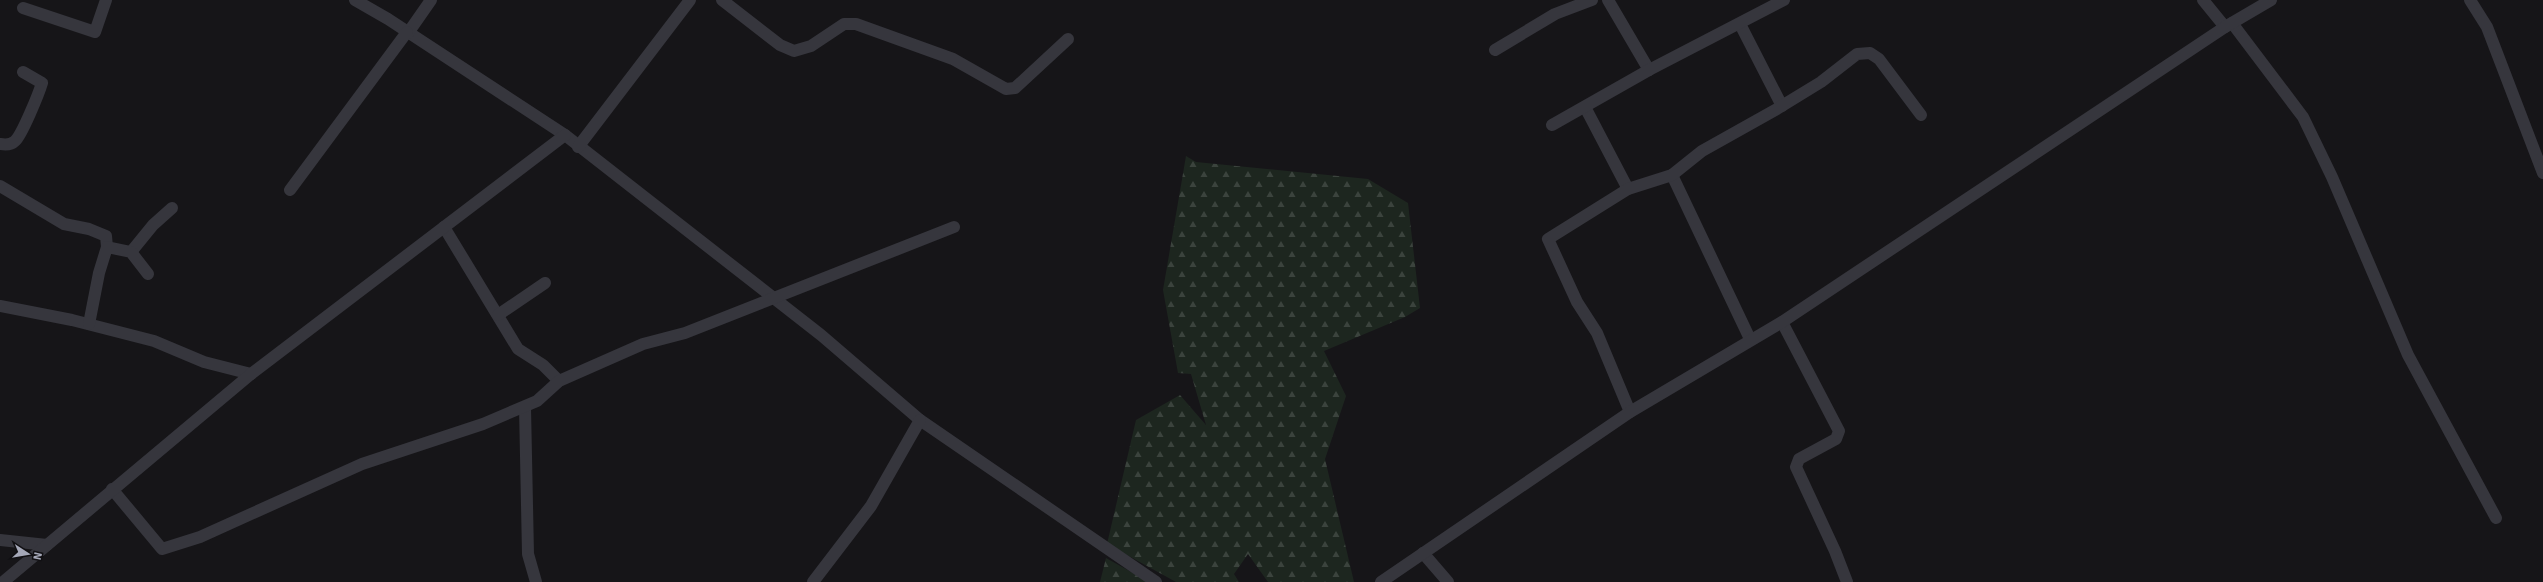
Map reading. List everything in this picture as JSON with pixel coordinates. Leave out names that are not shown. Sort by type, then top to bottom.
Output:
[{"type":"street","points":[[23,8],[95,32],[106,0]]},
{"type":"street","points":[[355,0],[565,135],[578,147],[821,335],[920,420],[1156,582]]},
{"type":"street","points":[[290,190],[431,0]]},
{"type":"street","points":[[578,147],[690,0]]},
{"type":"street","points":[[722,0],[780,45],[794,51],[810,46],[844,24],[856,24],[953,59],[1006,89],[1015,88],[1068,39]]},
{"type":"street","points":[[1495,50],[1572,3],[1592,0]]},
{"type":"street","points":[[1608,0],[1649,70]]},
{"type":"street","points":[[1552,126],[1649,70],[1784,0]]},
{"type":"street","points":[[2203,0],[2229,25],[2303,117],[2332,177],[2408,355],[2496,518]]},
{"type":"street","points":[[1381,582],[1630,412],[1750,339],[1782,322],[2229,25],[2271,0]]},
{"type":"street","points":[[2470,0],[2487,27],[2543,173]]},
{"type":"street","points":[[1740,24],[1782,106]]},
{"type":"street","points":[[1630,412],[1597,333],[1577,302],[1548,239],[1628,189],[1672,175],[1702,151],[1821,82],[1857,54],[1870,53],[1879,59],[1921,115]]},
{"type":"street","points":[[0,144],[6,145],[16,141],[39,95],[42,83],[23,72]]},
{"type":"street","points":[[1585,107],[1628,189]]},
{"type":"street","points":[[3,582],[251,374],[565,135]]},
{"type":"street","points":[[1672,175],[1750,339]]},
{"type":"street","points":[[0,186],[64,224],[89,229],[106,236],[107,247],[99,273],[89,324]]},
{"type":"street","points":[[131,252],[153,226],[172,208]]},
{"type":"street","points":[[444,227],[518,349],[542,365],[560,381]]},
{"type":"street","points":[[112,490],[162,549],[200,536],[362,464],[483,424],[525,407],[537,401],[560,381],[643,344],[685,333],[954,227]]},
{"type":"street","points":[[107,247],[131,252],[148,274]]},
{"type":"street","points":[[498,315],[545,283]]},
{"type":"street","points":[[0,306],[89,324],[154,341],[204,362],[251,374]]},
{"type":"street","points":[[1782,322],[1839,431],[1836,439],[1799,459],[1796,467],[1835,551],[1847,582]]},
{"type":"street","points":[[525,407],[528,554],[536,582]]},
{"type":"street","points":[[813,582],[872,506],[920,420]]},
{"type":"street","points":[[0,540],[47,545]]},
{"type":"street","points":[[1423,553],[1448,582]]},
{"type":"green space","points":[[1186,156],[1196,162],[1368,179],[1408,203],[1420,308],[1405,317],[1324,351],[1346,396],[1325,459],[1354,582],[1268,582],[1248,554],[1234,574],[1239,582],[1176,582],[1107,544],[1136,420],[1180,395],[1206,425],[1191,374],[1178,373],[1163,290]]},
{"type":"green space","points":[[1106,558],[1149,582],[1100,582]]}]
